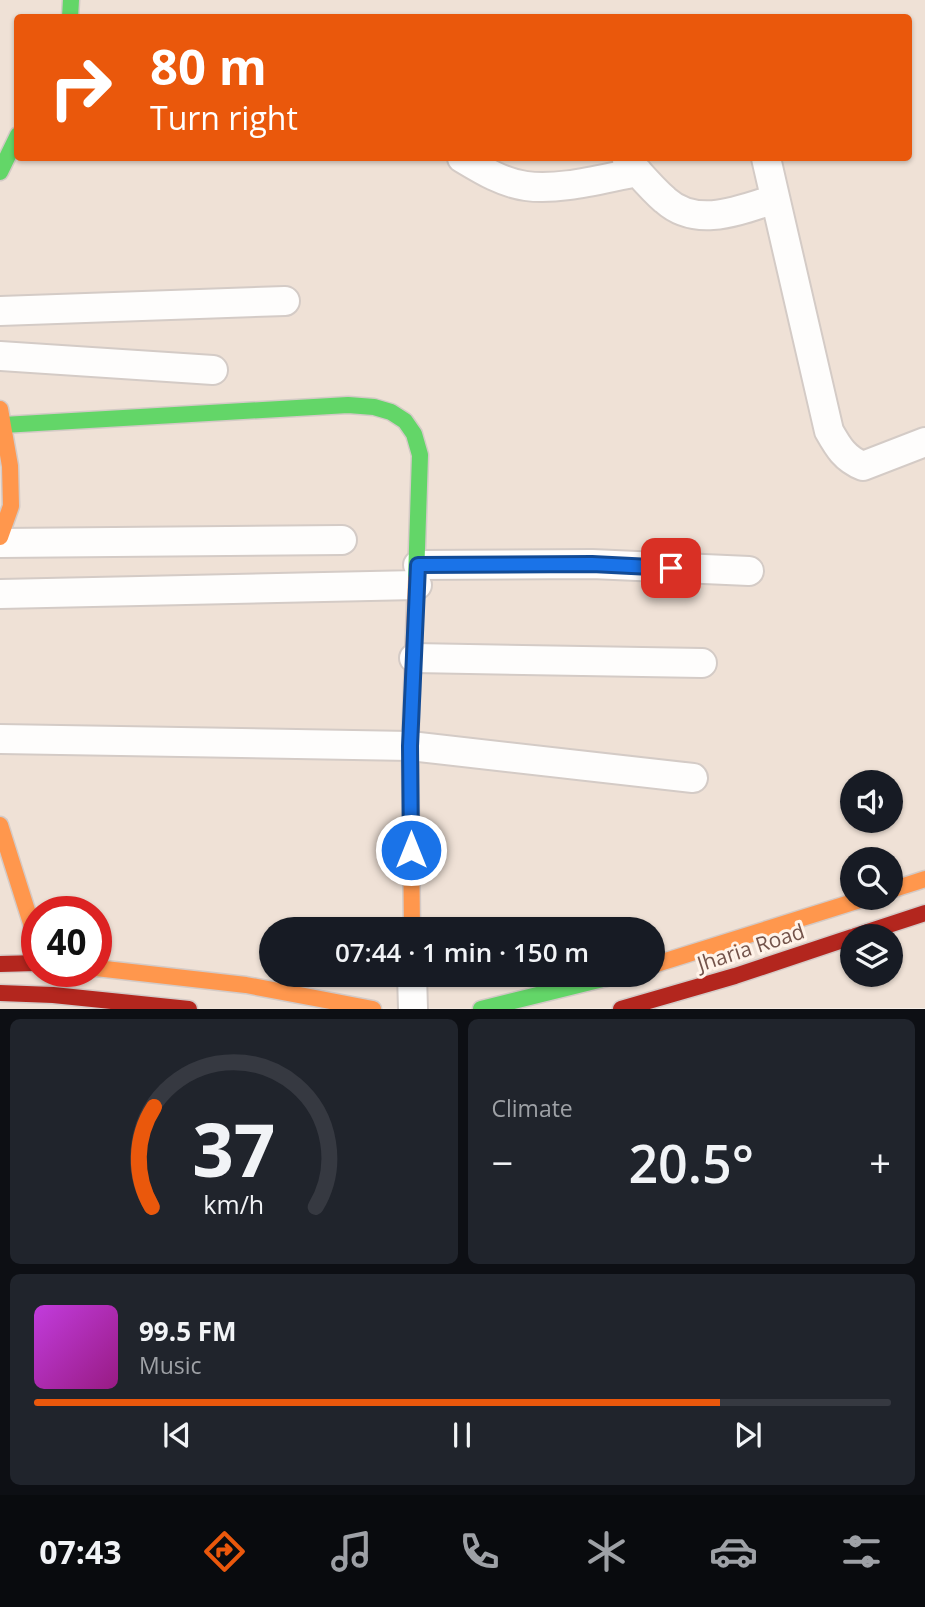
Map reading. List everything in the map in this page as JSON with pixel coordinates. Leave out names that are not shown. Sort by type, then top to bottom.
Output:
[{"type":"main road","points":[[0,172],[14,143]]},
{"type":"main road","points":[[0,537],[11,506],[10,466],[1,417],[348,405],[393,411],[411,428],[420,455],[418,575],[410,746],[412,917]]},
{"type":"main road","points":[[0,825],[22,896]]},
{"type":"main road","points":[[903,886],[925,879]]},
{"type":"main road","name":"Jharia Road","points":[[665,961],[840,906]]},
{"type":"main road","name":"Jharia Road","points":[[892,924],[925,913]]},
{"type":"main road","name":"Jharia Road","points":[[621,1009],[736,976],[840,941]]},
{"type":"main road","points":[[0,964],[21,963]]},
{"type":"main road","points":[[112,970],[246,985],[373,1009]]},
{"type":"main road","points":[[481,1009],[570,987]]},
{"type":"main road","points":[[0,993],[51,989],[120,1005],[189,1009]]},
{"type":"street","points":[[468,161],[501,180],[524,186],[547,187],[631,165],[667,202],[686,213],[724,215],[775,199]]},
{"type":"street","points":[[767,161],[829,431],[838,449],[851,461],[863,466],[925,442]]},
{"type":"street","points":[[0,311],[285,301]]},
{"type":"street","points":[[0,356],[213,370]]},
{"type":"street","points":[[0,543],[342,540]]},
{"type":"street","points":[[0,594],[418,575],[592,564],[749,572]]},
{"type":"street","points":[[414,659],[702,663]]},
{"type":"street","points":[[0,739],[410,746],[693,778]]},
{"type":"street","points":[[412,987],[413,1009]]},
{"type":"shaded area","points":[[0,0],[925,0],[925,1008],[0,1009]]},
{"type":"traffic: fast","points":[[70,14],[71,0]]},
{"type":"traffic: fast","points":[[0,172],[14,143]]},
{"type":"traffic: fast","points":[[3,425],[348,405],[374,407],[391,412],[405,421],[414,434],[420,455],[416,579]]},
{"type":"traffic: fast","points":[[481,1009],[570,987]]},
{"type":"traffic: slow","points":[[0,409],[10,466],[11,506],[0,537]]},
{"type":"traffic: slow","points":[[412,917],[410,746],[416,579]]},
{"type":"traffic: slow","points":[[0,825],[22,896]]},
{"type":"traffic: slow","points":[[903,886],[925,879]]},
{"type":"traffic: slow","points":[[665,961],[840,906]]},
{"type":"traffic: slow","points":[[112,970],[246,985],[373,1009]]},
{"type":"traffic: jam","points":[[892,924],[925,913]]},
{"type":"traffic: jam","points":[[621,1009],[735,976],[840,941]]},
{"type":"traffic: jam","points":[[0,964],[21,963]]},
{"type":"traffic: jam","points":[[0,993],[53,995],[189,1009]]},
{"type":"route","points":[[411,850],[410,746],[418,565],[592,564],[671,568]]}]
